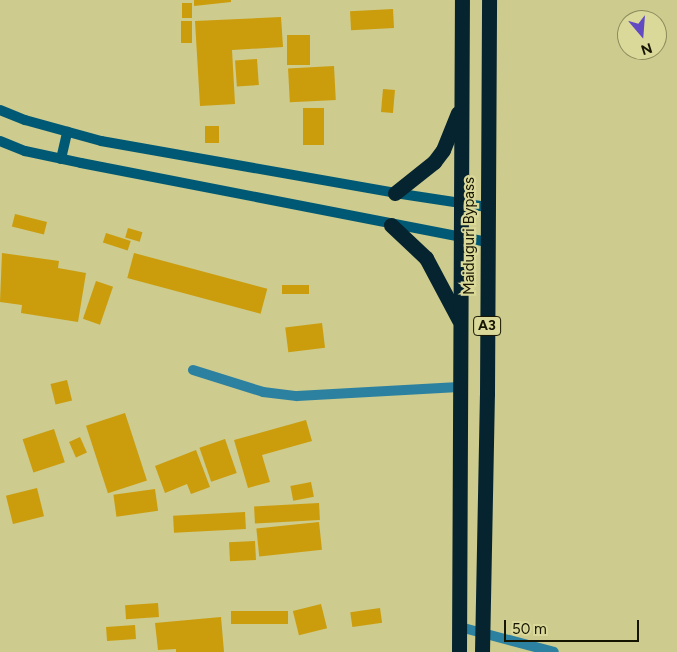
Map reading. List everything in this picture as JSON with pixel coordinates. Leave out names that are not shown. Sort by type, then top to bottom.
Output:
[{"type":"highway","name":"Maiduguri Bypass","points":[[460,652],[459,387],[462,0]]},
{"type":"highway","name":"Maiduguri Bypass","points":[[482,652],[487,394],[489,0]]},
{"type":"highway","points":[[395,193],[434,162],[443,150],[462,105]]},
{"type":"highway","points":[[391,225],[426,258],[460,322]]},
{"type":"street","points":[[0,110],[24,120],[101,141],[460,204],[487,206]]},
{"type":"street","points":[[61,159],[67,132]]},
{"type":"street","points":[[0,141],[25,151],[61,159],[391,225],[487,242]]},
{"type":"street","points":[[193,370],[262,392],[297,396],[459,387]]},
{"type":"street","points":[[460,627],[482,631],[554,652]]},
{"type":"building","points":[[194,0],[231,0],[231,2],[194,6]]},
{"type":"building","points":[[182,3],[192,3],[192,18],[182,18]]},
{"type":"building","points":[[393,9],[394,28],[351,30],[350,11]]},
{"type":"building","points":[[281,17],[283,47],[232,50],[235,104],[200,106],[195,21]]},
{"type":"building","points":[[181,21],[192,21],[192,43],[181,43]]},
{"type":"building","points":[[287,35],[310,35],[310,65],[287,65]]},
{"type":"building","points":[[257,59],[259,85],[237,86],[235,61]]},
{"type":"building","points":[[334,66],[336,100],[290,102],[288,68]]},
{"type":"building","points":[[383,89],[395,90],[393,113],[381,112]]},
{"type":"building","points":[[303,108],[324,108],[324,145],[303,145]]},
{"type":"building","points":[[205,126],[219,126],[219,143],[205,143]]},
{"type":"building","points":[[15,214],[47,222],[44,235],[12,227]]},
{"type":"building","points":[[128,228],[142,232],[140,242],[125,238]]},
{"type":"building","points":[[106,233],[131,241],[128,251],[103,243]]},
{"type":"building","points":[[2,253],[59,261],[58,268],[86,273],[78,322],[21,313],[22,305],[0,302]]},
{"type":"building","points":[[134,253],[267,289],[261,314],[127,278]]},
{"type":"building","points":[[96,281],[113,287],[100,325],[83,319]]},
{"type":"building","points":[[282,285],[309,285],[309,294],[282,294]]},
{"type":"building","points":[[322,323],[325,348],[288,352],[285,328]]},
{"type":"building","points":[[67,380],[72,400],[56,404],[51,384]]},
{"type":"building","points":[[125,413],[147,481],[108,493],[86,426]]},
{"type":"building","points":[[306,420],[312,441],[262,455],[270,482],[248,488],[234,440]]},
{"type":"building","points":[[54,429],[65,462],[33,472],[23,439]]},
{"type":"building","points":[[80,437],[87,453],[76,457],[69,442]]},
{"type":"building","points":[[225,439],[237,473],[211,482],[199,448]]},
{"type":"building","points":[[196,450],[210,487],[191,494],[187,484],[165,493],[155,466]]},
{"type":"building","points":[[311,482],[314,497],[293,501],[290,486]]},
{"type":"building","points":[[37,488],[44,516],[13,524],[6,496]]},
{"type":"building","points":[[155,489],[158,511],[116,517],[113,495]]},
{"type":"building","points":[[319,503],[320,520],[255,523],[254,506]]},
{"type":"building","points":[[245,512],[246,529],[174,533],[173,516]]},
{"type":"building","points":[[319,522],[322,550],[259,556],[256,529]]},
{"type":"building","points":[[255,541],[256,560],[230,561],[229,542]]},
{"type":"building","points":[[158,603],[159,617],[126,619],[125,605]]},
{"type":"building","points":[[321,604],[327,628],[299,635],[293,611]]},
{"type":"building","points":[[380,608],[382,623],[352,627],[350,612]]},
{"type":"building","points":[[231,611],[288,611],[288,624],[231,624]]},
{"type":"building","points":[[221,617],[224,652],[176,652],[176,649],[158,650],[155,623]]},
{"type":"building","points":[[135,625],[136,639],[107,641],[106,627]]}]
